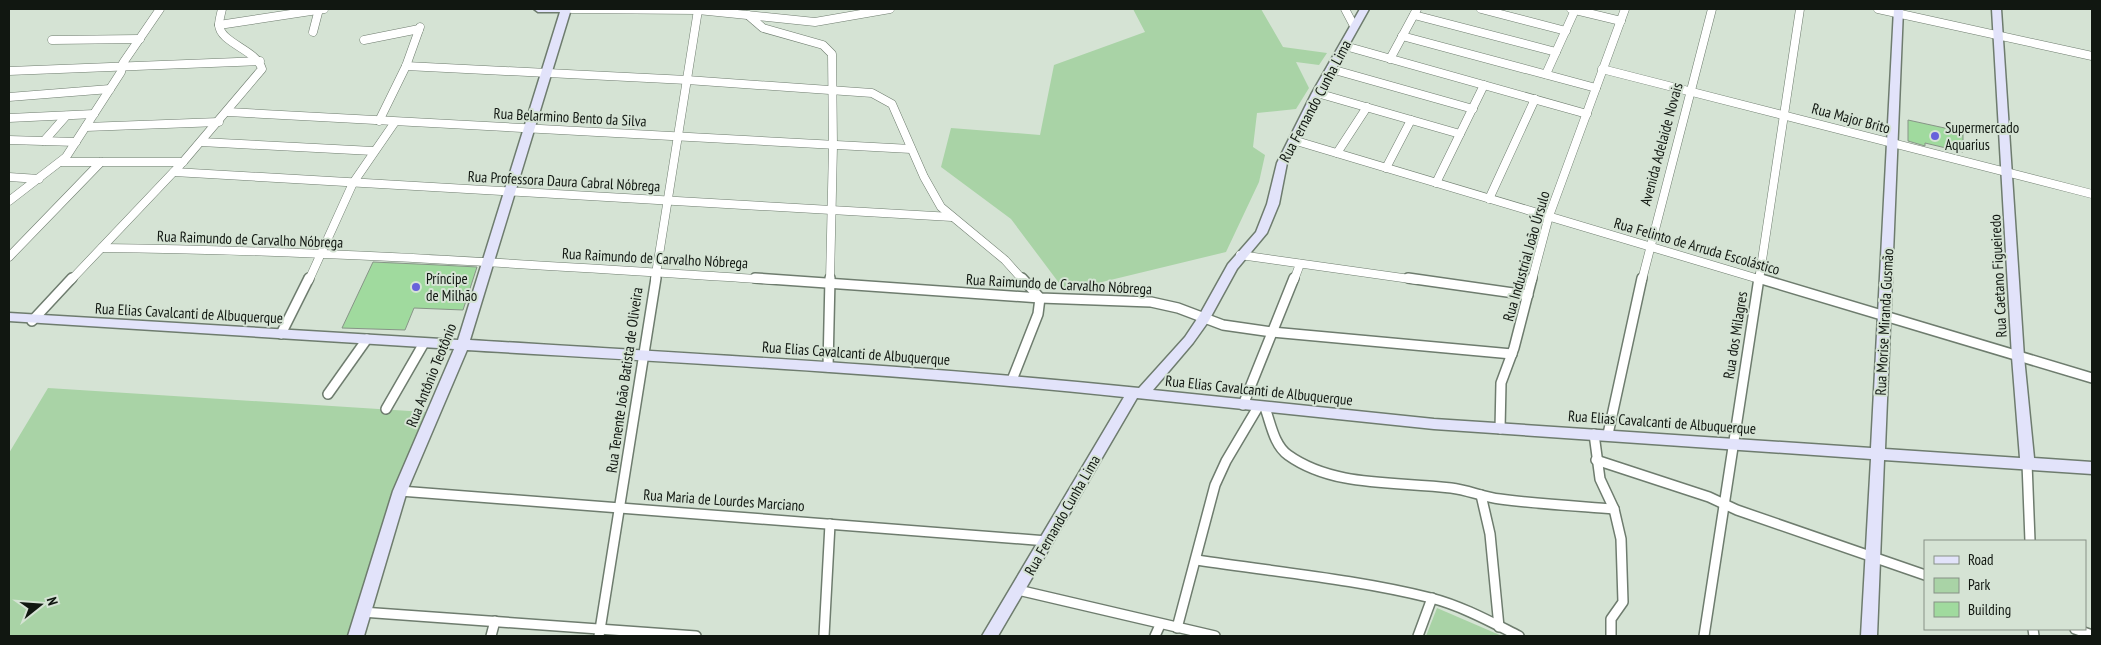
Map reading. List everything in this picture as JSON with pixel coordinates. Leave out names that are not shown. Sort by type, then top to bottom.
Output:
[{"type":"street","points":[[9,201],[60,162],[76,142],[160,9]]},
{"type":"street","points":[[32,320],[184,162],[258,76],[263,66],[260,61],[222,33],[219,25],[222,9]]},
{"type":"street","points":[[219,25],[321,9],[313,32]]},
{"type":"street","points":[[538,9],[564,9]]},
{"type":"street","name":"Rua Antônio Teotônio","points":[[356,636],[400,491],[462,346],[564,9]]},
{"type":"street","points":[[572,9],[698,10],[815,22],[890,9]]},
{"type":"street","points":[[1345,9],[1354,26]]},
{"type":"street","name":"Rua Fernando Cunha Lima","points":[[990,636],[1046,541],[1138,394],[1204,319],[1232,267],[1240,255],[1254,243],[1268,220],[1282,163],[1316,93],[1365,9]]},
{"type":"street","points":[[1481,9],[1566,31]]},
{"type":"street","points":[[1546,74],[1566,31],[1573,9],[1621,21]]},
{"type":"street","name":"Rua Industrial João Úrsulo","points":[[1500,429],[1501,383],[1504,370],[1512,354],[1548,216],[1625,9]]},
{"type":"street","name":"Avenida Adelaide Novais","points":[[1611,636],[1611,619],[1623,602],[1621,539],[1614,509],[1604,490],[1596,460],[1649,247],[1712,9]]},
{"type":"street","name":"Rua dos Milagres","points":[[1704,636],[1722,503],[1786,115],[1800,9]]},
{"type":"street","points":[[1878,9],[1899,11],[1999,36],[2092,56]]},
{"type":"street","name":"Rua Caetano Figueiredo","points":[[1997,9],[2018,357],[2027,463],[2030,540]]},
{"type":"street","name":"Rua Tenente João Batista de Oliveira","points":[[600,632],[698,10]]},
{"type":"street","name":"Rua Morise Miranda Gusmão","points":[[1869,636],[1899,11]]},
{"type":"street","points":[[1390,59],[1416,12],[1556,52]]},
{"type":"street","points":[[748,15],[763,28],[828,48],[832,54],[833,146],[828,367]]},
{"type":"street","points":[[364,40],[419,28],[406,66],[379,121]]},
{"type":"street","points":[[1402,36],[1596,88]]},
{"type":"street","points":[[52,40],[140,39]]},
{"type":"street","points":[[1344,46],[1587,114]]},
{"type":"street","points":[[9,71],[122,68],[260,61]]},
{"type":"street","points":[[406,66],[687,80],[872,93],[887,100],[899,117],[911,149],[941,207],[1005,260],[1040,298],[1038,314],[1012,380]]},
{"type":"street","name":"Rua Major Brito","points":[[1602,69],[2092,194]]},
{"type":"street","points":[[1331,70],[1473,109]]},
{"type":"street","points":[[1436,182],[1484,85]]},
{"type":"street","points":[[9,97],[110,89]]},
{"type":"street","points":[[1316,93],[1460,134]]},
{"type":"street","points":[[1489,199],[1536,99]]},
{"type":"street","points":[[1337,153],[1367,108]]},
{"type":"street","name":"Rua Belarmino Bento da Silva","points":[[228,112],[911,149]]},
{"type":"street","points":[[9,118],[94,114]]},
{"type":"street","points":[[44,142],[66,116]]},
{"type":"street","points":[[1386,168],[1411,120]]},
{"type":"street","points":[[86,127],[219,122]]},
{"type":"street","points":[[281,334],[321,255],[353,183],[373,151],[395,122]]},
{"type":"street","points":[[9,140],[76,142]]},
{"type":"street","name":"Rua Felinto de Arruda Escolástico","points":[[1293,140],[2092,378]]},
{"type":"street","points":[[201,142],[373,151]]},
{"type":"street","points":[[60,162],[184,162]]},
{"type":"street","points":[[9,256],[101,162]]},
{"type":"street","name":"Rua Professora Daura Cabral Nóbrega","points":[[174,172],[952,217]]},
{"type":"street","points":[[9,177],[39,179]]},
{"type":"street","name":"Rua Raimundo de Carvalho Nóbrega","points":[[102,248],[198,249],[488,262],[830,282],[1040,298],[1151,302],[1178,308],[1223,325],[1272,332],[1512,354]]},
{"type":"street","points":[[1240,255],[1528,296]]},
{"type":"street","points":[[1243,405],[1300,264]]},
{"type":"street","name":"Rua Elias Cavalcanti de Albuquerque","points":[[9,317],[32,320],[828,367],[1012,380],[1262,407],[1500,429],[1878,452],[2092,468]]},
{"type":"street","points":[[328,394],[367,339]]},
{"type":"street","points":[[386,409],[424,343]]},
{"type":"street","points":[[1262,407],[1279,446],[1287,454],[1303,464],[1324,472],[1350,477],[1452,488],[1481,496],[1614,509]]},
{"type":"street","points":[[1177,628],[1220,473],[1262,407]]},
{"type":"street","points":[[1596,460],[1924,575]]},
{"type":"street","name":"Rua Maria de Lourdes Marciano","points":[[400,491],[1046,541]]},
{"type":"street","points":[[1481,496],[1490,534],[1499,626]]},
{"type":"street","points":[[824,636],[830,524]]},
{"type":"street","points":[[1197,560],[1371,586],[1432,598],[1462,608],[1519,636]]},
{"type":"street","points":[[1018,590],[1215,636]]},
{"type":"street","points":[[1418,636],[1432,598]]},
{"type":"street","points":[[362,612],[495,621],[600,632],[696,636]]},
{"type":"street","points":[[491,636],[495,621]]},
{"type":"street","points":[[1155,636],[1160,624]]},
{"type":"street","points":[[2078,630],[2092,635]]},
{"type":"green space","points":[[1133,9],[1261,9],[1283,47],[1327,53],[1319,65],[1296,62],[1309,88],[1296,109],[1257,113],[1253,147],[1265,155],[1259,182],[1226,252],[1065,291],[1011,219],[941,167],[951,128],[1040,135],[1054,65],[1145,32]]},
{"type":"green space","points":[[48,388],[425,412],[369,576],[352,636],[9,636],[9,453]]},
{"type":"green space","points":[[1437,608],[1502,636],[1426,636]]},
{"type":"building","name":"Supermercado Aquarius","points":[[1908,120],[1963,132],[1963,152],[1925,143],[1925,146],[1908,141]]},
{"type":"building","name":"Príncipe de Milhão","points":[[373,262],[477,267],[463,310],[414,308],[405,330],[342,328]]},
{"type":"place","name":"Supermercado Aquarius","points":[[1935,136]]},
{"type":"place","name":"Príncipe de Milhão","points":[[416,287]]}]
